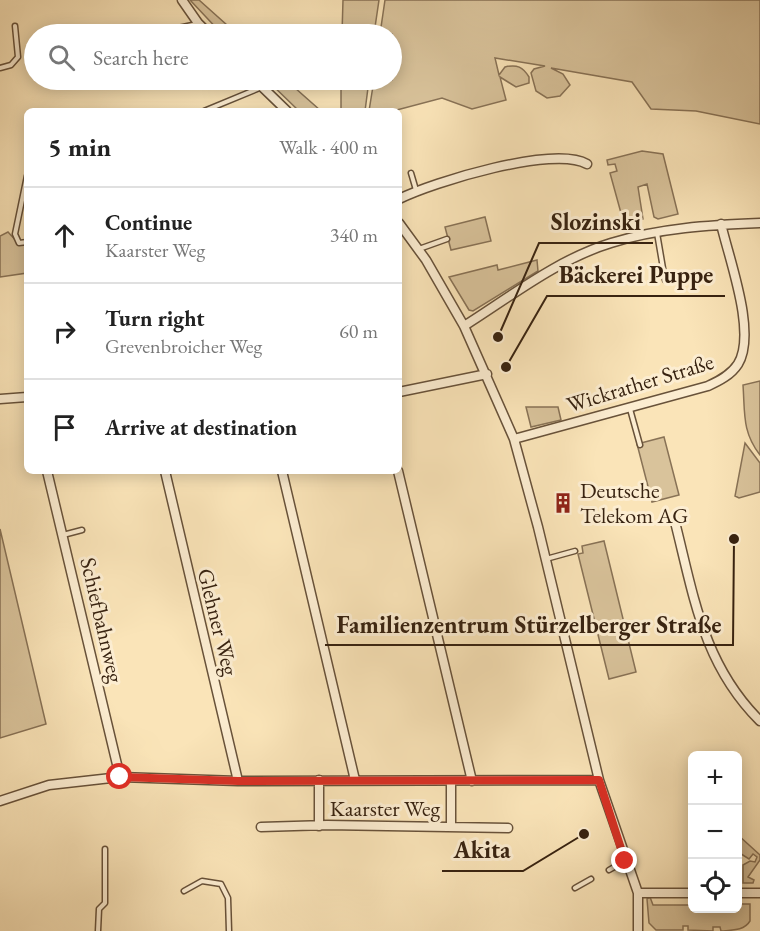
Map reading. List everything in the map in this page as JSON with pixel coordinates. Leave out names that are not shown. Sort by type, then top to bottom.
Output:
[{"type":"street","points":[[182,0],[198,23]]},
{"type":"street","points":[[265,90],[284,108]]},
{"type":"street","points":[[402,198],[490,168],[571,159],[587,164]]},
{"type":"street","points":[[464,326],[584,254],[610,243],[657,233],[721,224],[760,223]]},
{"type":"street","name":"Wickrather Straße","points":[[514,439],[708,386],[727,376],[737,366],[746,342],[745,325],[721,224]]},
{"type":"street","points":[[402,227],[418,249],[464,326],[514,439],[599,780],[625,861],[638,893],[638,931]]},
{"type":"street","points":[[402,391],[487,374]]},
{"type":"street","points":[[0,399],[24,397]]},
{"type":"street","name":"Schiefbahnweg","points":[[48,474],[120,777]]},
{"type":"street","name":"Glehner Weg","points":[[166,474],[238,781]]},
{"type":"street","points":[[283,474],[355,780]]},
{"type":"street","points":[[399,474],[472,781]]},
{"type":"street","points":[[675,522],[701,628],[712,654],[740,699],[759,718]]},
{"type":"street","name":"Kaarster Weg","points":[[0,801],[49,785],[120,777],[238,781],[599,780]]},
{"type":"street","name":"Kaarster Weg","points":[[318,780],[319,826]]},
{"type":"street","name":"Kaarster Weg","points":[[451,781],[451,827]]},
{"type":"street","name":"Kaarster Weg","points":[[261,827],[508,828]]},
{"type":"street","points":[[638,893],[688,892]]},
{"type":"street","points":[[742,893],[760,894]]},
{"type":"lane","points":[[194,24],[198,23]]},
{"type":"lane","points":[[0,68],[11,65],[18,57],[15,26]]},
{"type":"lane","points":[[211,108],[255,90]]},
{"type":"lane","points":[[411,173],[416,191]]},
{"type":"lane","points":[[24,190],[15,234],[20,243],[24,242]]},
{"type":"lane","points":[[657,233],[666,280]]},
{"type":"lane","points":[[418,249],[447,239]]},
{"type":"lane","points":[[630,408],[640,445]]},
{"type":"lane","points":[[63,535],[82,530]]},
{"type":"lane","points":[[545,559],[574,551]]},
{"type":"lane","points":[[98,931],[99,909],[105,903],[105,849]]},
{"type":"lane","points":[[609,870],[625,861]]},
{"type":"lane","points":[[575,888],[591,879]]},
{"type":"lane","points":[[184,891],[202,881],[221,884],[228,898],[228,931]]},
{"type":"shaded area","points":[[190,0],[199,0],[226,24],[213,24]]},
{"type":"shaded area","points":[[343,0],[379,0],[375,24],[342,24]]},
{"type":"shaded area","points":[[385,0],[760,0],[760,124],[696,111],[651,109],[632,82],[551,68],[563,74],[570,85],[560,96],[547,98],[536,91],[531,73],[534,69],[545,66],[495,58],[499,75],[505,67],[516,66],[529,77],[529,83],[516,87],[500,77],[506,100],[472,109],[442,98],[402,109],[369,108],[372,90],[402,90],[402,24],[381,24]]},
{"type":"shaded area","points":[[277,90],[297,90],[318,108],[296,108]]},
{"type":"shaded area","points":[[341,90],[368,90],[365,108],[341,108]]},
{"type":"shaded area","points":[[642,151],[663,154],[678,214],[658,219],[654,217],[647,184],[638,187],[643,219],[624,224],[610,173],[617,171],[615,164],[608,165],[607,160]]},
{"type":"shaded area","points":[[485,217],[491,241],[451,250],[445,227]]},
{"type":"shaded area","points":[[8,232],[20,245],[24,245],[24,273],[0,277],[0,236]]},
{"type":"shaded area","points":[[537,260],[538,271],[473,311],[469,310],[449,277],[497,265],[498,270]]},
{"type":"shaded area","points":[[760,381],[760,455],[747,430],[743,385]]},
{"type":"shaded area","points":[[526,407],[558,407],[561,420],[531,427]]},
{"type":"shaded area","points":[[664,437],[679,495],[652,502],[637,444]]},
{"type":"shaded area","points":[[745,443],[760,463],[760,492],[739,498],[735,496]]},
{"type":"shaded area","points":[[0,529],[46,724],[0,738]]},
{"type":"shaded area","points":[[604,541],[636,672],[609,679],[578,554],[583,553],[582,546]]},
{"type":"shaded area","points":[[742,839],[760,855],[760,860],[748,877],[754,880],[753,883],[743,883],[743,865],[750,861],[755,862],[757,857],[753,854],[749,859],[742,855]]},
{"type":"shaded area","points":[[650,897],[653,905],[688,905],[688,913],[742,913],[742,904],[750,904],[750,921],[744,927],[733,930],[721,931],[720,927],[713,927],[713,931],[688,930],[688,926],[683,926],[683,930],[656,930],[649,923],[647,899]]},
{"type":"place","name":"Slozinski","points":[[498,337]]},
{"type":"place","name":"Bäckerei Puppe","points":[[506,367]]},
{"type":"place","name":"Deutsche Telekom AG","points":[[563,503]]},
{"type":"place","name":"Familienzentrum Stürzelberger Straße","points":[[734,539]]},
{"type":"place","name":"Akita","points":[[584,834]]},
{"type":"route","points":[[120,777],[238,781],[599,780],[625,861]]}]
